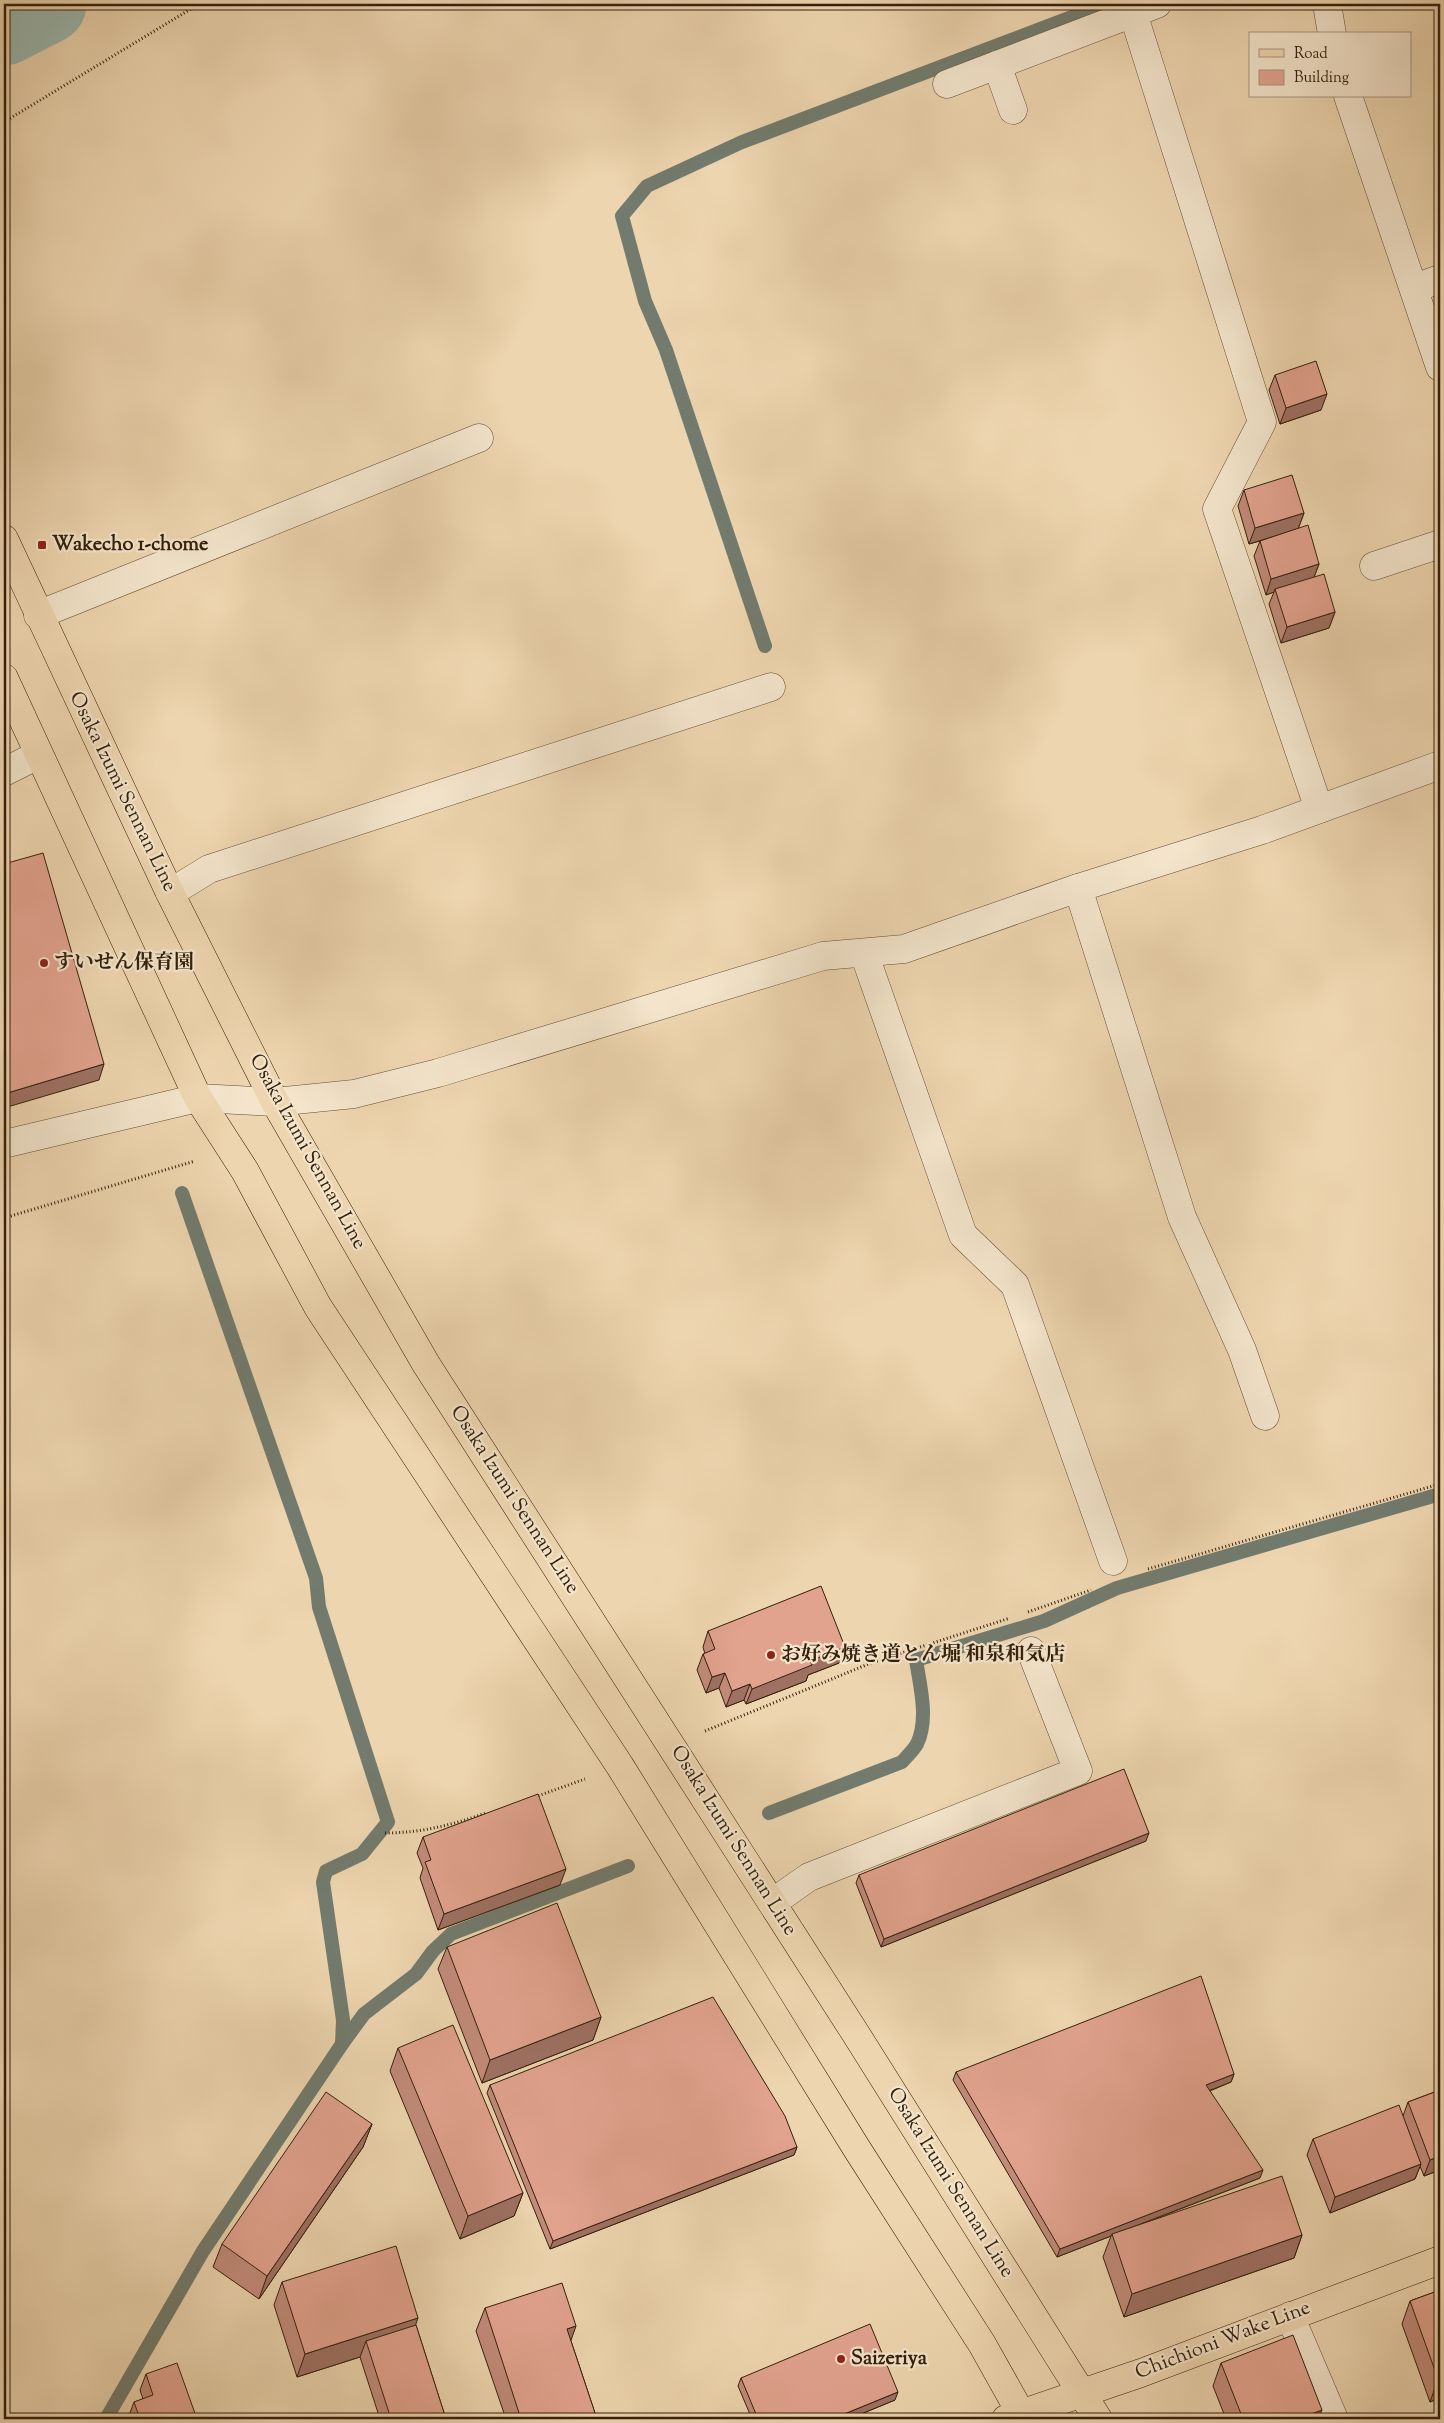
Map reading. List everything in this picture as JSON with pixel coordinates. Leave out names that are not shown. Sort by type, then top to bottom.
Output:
[{"type":"main road","name":"Osaka Izumi Sennan Line","points":[[4,539],[38,615],[170,892],[275,1102],[426,1364],[772,1903],[1098,2419]]},
{"type":"main road","points":[[4,678],[198,1098],[245,1171],[318,1307],[620,1766],[857,2149],[977,2336],[1017,2417]]},
{"type":"main road","name":"Chichioni Wake Line","points":[[1017,2417],[1440,2260]]},
{"type":"street","points":[[1327,4],[1332,32]]},
{"type":"street","points":[[947,84],[1145,8],[1262,422],[1217,509],[1318,809]]},
{"type":"street","points":[[997,65],[1013,110]]},
{"type":"street","points":[[1349,98],[1415,288],[1440,367]]},
{"type":"street","points":[[1415,288],[1440,279]]},
{"type":"street","points":[[38,615],[479,438]]},
{"type":"street","points":[[1374,566],[1440,544]]},
{"type":"street","points":[[170,892],[210,869],[771,687]]},
{"type":"street","points":[[4,772],[38,755]]},
{"type":"street","points":[[4,1144],[198,1098],[275,1102],[354,1094],[447,1070],[823,956],[904,949],[1078,888],[1262,830],[1440,765]]},
{"type":"street","points":[[1078,888],[1182,1217],[1242,1350],[1265,1416]]},
{"type":"street","points":[[864,953],[963,1235],[1015,1285],[1113,1561]]},
{"type":"street","points":[[772,1903],[809,1877],[1078,1771],[1031,1651]]},
{"type":"street","points":[[1290,2316],[1334,2419]]},
{"type":"path","points":[[4,122],[199,4]]},
{"type":"path","points":[[4,1218],[200,1159]]},
{"type":"path","points":[[528,1800],[620,1766]]},
{"type":"path","points":[[385,1833],[412,1833],[452,1825],[490,1812]]},
{"type":"building","points":[[1316,361],[1327,394],[1286,408],[1275,375]]},
{"type":"building","points":[[1292,475],[1304,513],[1255,528],[1244,490]]},
{"type":"building","points":[[1308,525],[1319,564],[1271,579],[1260,541]]},
{"type":"building","points":[[1324,574],[1335,612],[1287,627],[1275,589]]},
{"type":"building","name":"すいせん保育園","points":[[43,853],[104,1064],[4,1094],[4,864]]},
{"type":"building","name":"お好み焼き道とん堀 和泉和気店","points":[[821,1586],[845,1647],[810,1661],[812,1665],[752,1689],[750,1684],[732,1691],[725,1673],[712,1677],[703,1654],[715,1649],[708,1631]]},
{"type":"building","points":[[1124,1769],[1149,1833],[884,1939],[859,1875]]},
{"type":"building","points":[[538,1794],[566,1869],[444,1914],[425,1862],[431,1860],[423,1837]]},
{"type":"building","points":[[557,1903],[601,2017],[490,2060],[447,1947]]},
{"type":"building","points":[[1201,1976],[1234,2074],[1206,2085],[1263,2170],[1060,2249],[956,2072]]},
{"type":"building","points":[[713,1997],[785,2116],[797,2147],[553,2241],[490,2085]]},
{"type":"building","points":[[453,2025],[523,2193],[468,2216],[398,2048]]},
{"type":"building","points":[[1440,2090],[1440,2156],[1430,2160],[1408,2102]]},
{"type":"building","points":[[326,2092],[372,2124],[267,2276],[222,2244]]},
{"type":"building","points":[[1399,2105],[1421,2164],[1335,2197],[1313,2139]]},
{"type":"building","points":[[1282,2176],[1302,2235],[1132,2294],[1112,2234]]},
{"type":"building","points":[[396,2246],[418,2318],[305,2354],[282,2282]]},
{"type":"building","points":[[562,2283],[576,2326],[567,2329],[597,2419],[521,2419],[485,2308]]},
{"type":"building","points":[[1440,2290],[1440,2378],[1438,2379],[1410,2301]]},
{"type":"building","name":"Saizeriya","points":[[870,2324],[898,2392],[832,2419],[758,2419],[741,2378]]},
{"type":"building","points":[[416,2325],[446,2419],[391,2419],[366,2341]]},
{"type":"building","points":[[1293,2335],[1322,2410],[1298,2419],[1243,2419],[1221,2363]]},
{"type":"building","points":[[177,2363],[197,2419],[140,2419],[134,2402],[153,2395],[146,2374]]},
{"type":"waterway","points":[[4,26],[47,4]]},
{"type":"waterway","points":[[765,646],[666,350],[645,301],[622,216],[647,186],[742,142],[1106,4]]},
{"type":"waterway","points":[[182,1193],[316,1578],[319,1607],[388,1822],[362,1854],[326,1871],[323,1882],[343,2020],[342,2044]]},
{"type":"waterway","points":[[769,1813],[902,1762],[917,1744],[921,1734],[923,1702],[916,1660],[1044,1621],[1117,1588],[1440,1494]]},
{"type":"waterway","points":[[106,2419],[203,2251],[364,2014],[416,1974],[433,1951],[451,1934],[628,1866]]},
{"type":"place","name":"Wakecho 1-chome","points":[[42,545]]},
{"type":"place","name":"すいせん保育園","points":[[44,963]]},
{"type":"place","name":"お好み焼き道とん堀 和泉和気店","points":[[771,1655]]},
{"type":"place","name":"Saizeriya","points":[[841,2359]]}]
